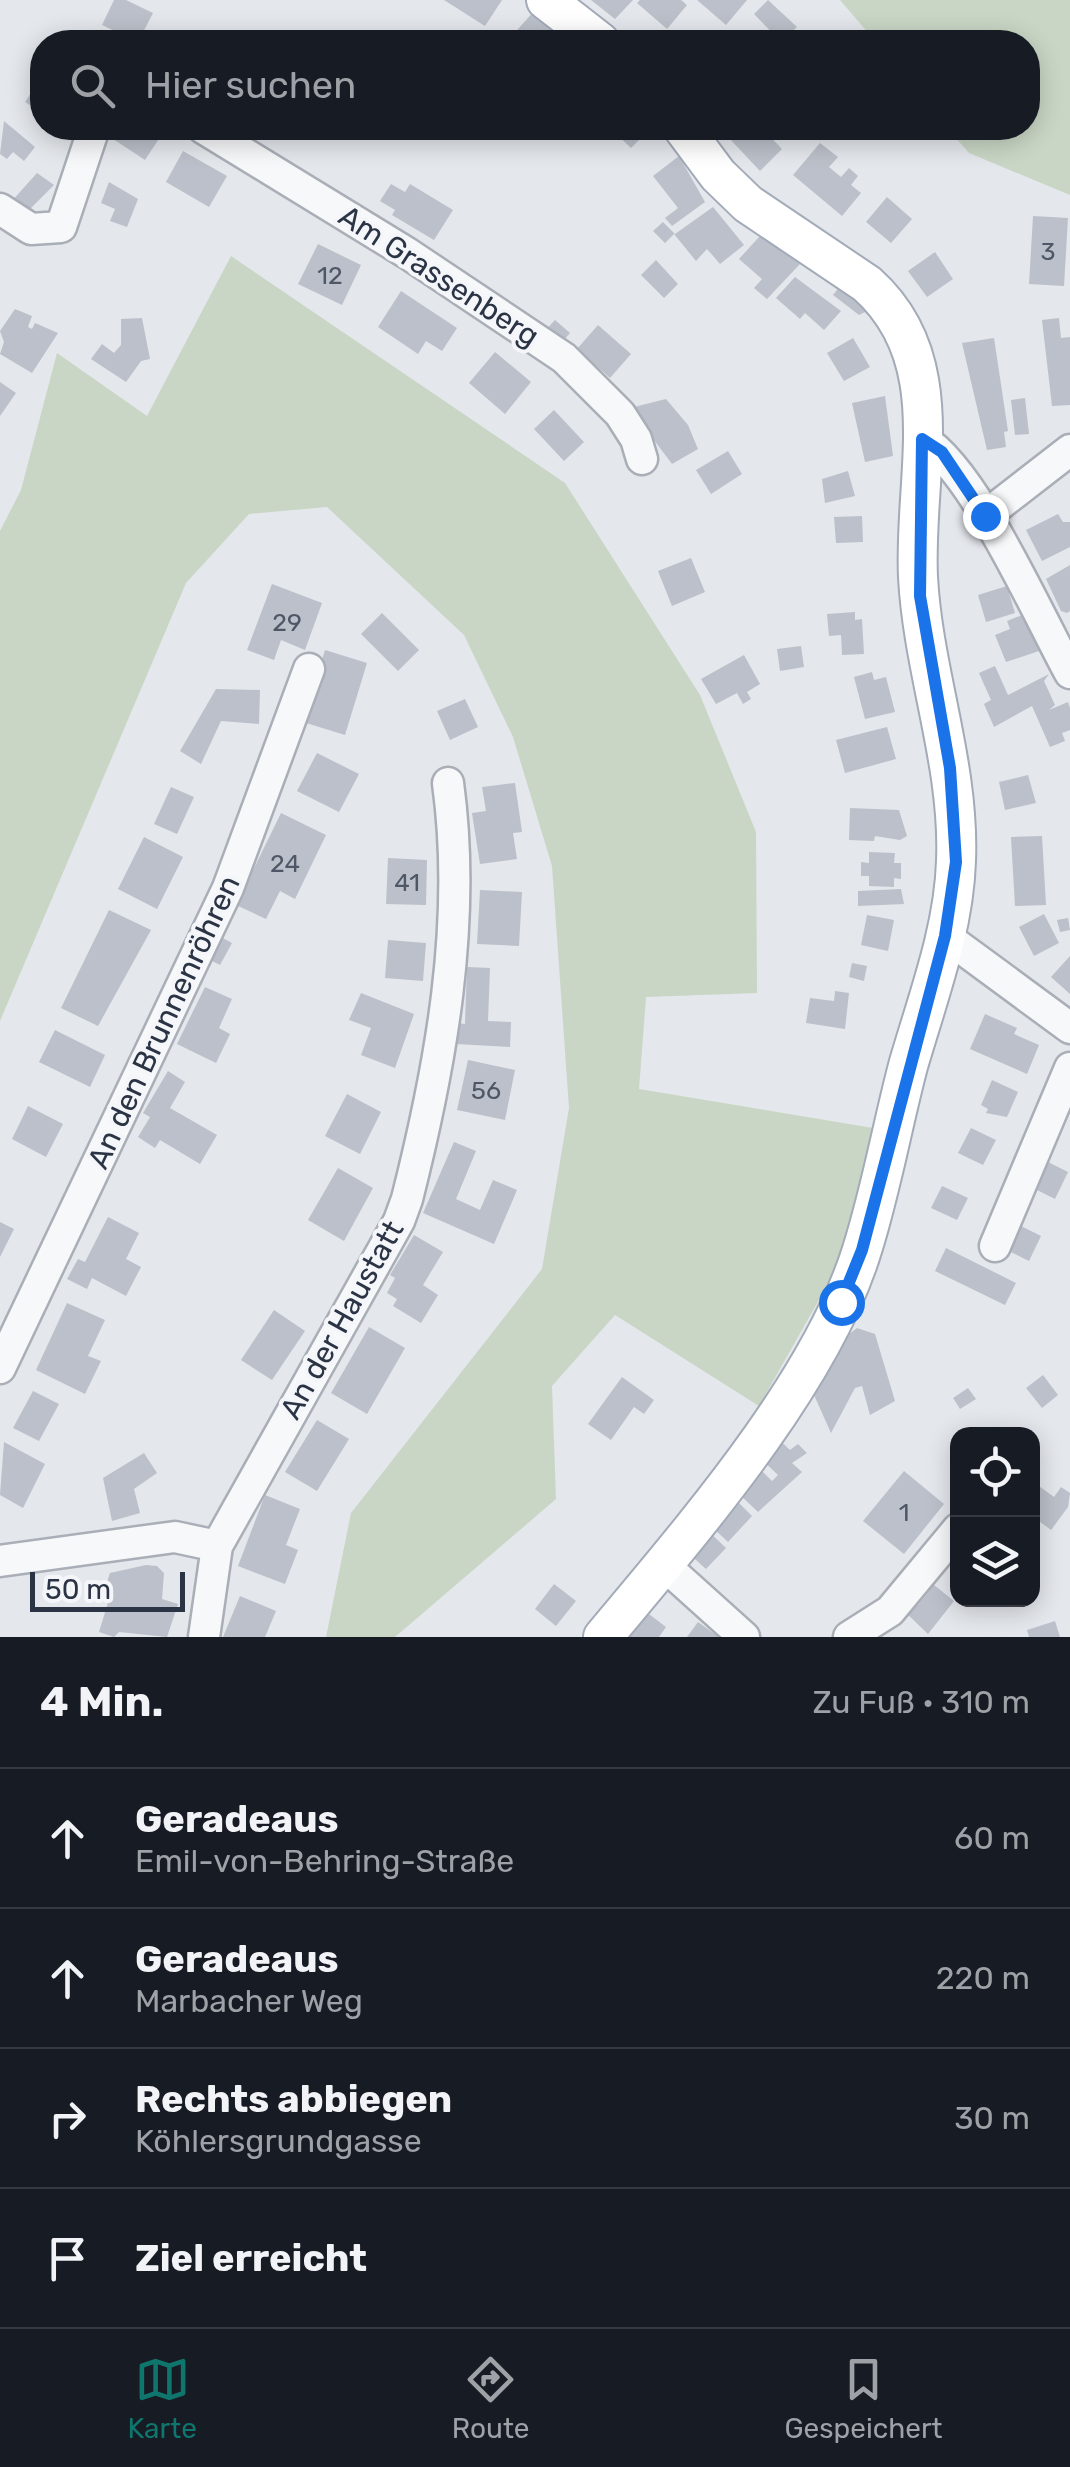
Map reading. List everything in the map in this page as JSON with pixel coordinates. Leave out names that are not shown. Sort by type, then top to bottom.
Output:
[{"type":"main road","points":[[546,0],[585,30]]},
{"type":"main road","points":[[603,1637],[664,1564],[816,1356],[862,1250],[945,936],[956,862],[950,768],[920,596],[922,379],[900,320],[868,284],[736,194],[693,140]]},
{"type":"street","points":[[0,209],[31,229],[60,227],[90,140]]},
{"type":"street","name":"Am Grassenberg","points":[[223,140],[407,253],[564,358],[620,414],[636,439],[642,459]]},
{"type":"street","points":[[922,439],[942,452],[985,516],[1070,674]]},
{"type":"street","points":[[985,516],[1070,450]]},
{"type":"street","name":"An den Brunnenröhren","points":[[0,1368],[228,888],[309,669]]},
{"type":"street","name":"An der Haustatt","points":[[204,1637],[218,1546],[399,1221],[407,1199],[444,1028],[455,834],[448,783]]},
{"type":"street","points":[[945,936],[1070,1028]]},
{"type":"street","points":[[995,1246],[1070,1068]]},
{"type":"street","points":[[0,1561],[175,1537],[218,1546]]},
{"type":"street","points":[[849,1637],[890,1610],[950,1539]]},
{"type":"street","points":[[664,1564],[744,1637]]},
{"type":"green space","points":[[840,0],[1070,0],[1070,195],[969,153],[958,140],[1040,140],[1040,30],[866,30]]},
{"type":"green space","points":[[231,256],[565,483],[700,695],[756,832],[757,993],[646,997],[639,1089],[873,1128],[841,1261],[759,1406],[615,1315],[552,1386],[556,1499],[395,1637],[326,1637],[351,1513],[542,1269],[569,1108],[552,866],[513,737],[464,635],[327,507],[249,514],[186,583],[0,1021],[0,531],[21,490],[57,353],[147,416]]},
{"type":"building","points":[[114,0],[126,0],[153,13],[144,30],[113,30],[102,25]]},
{"type":"building","points":[[444,0],[502,0],[485,26]]},
{"type":"building","points":[[591,0],[633,0],[615,19]]},
{"type":"building","points":[[681,0],[687,5],[667,29],[637,3]]},
{"type":"building","points":[[697,0],[747,0],[726,25]]},
{"type":"building","points":[[768,0],[797,27],[769,30],[754,14]]},
{"type":"building","points":[[535,10],[556,30],[517,30]]},
{"type":"building","points":[[4,121],[35,147],[24,161],[13,152],[7,159],[0,154]]},
{"type":"building","points":[[115,140],[158,140],[145,160]]},
{"type":"building","points":[[623,140],[639,140],[631,148]]},
{"type":"building","points":[[731,140],[773,140],[782,149],[760,171]]},
{"type":"building","points":[[820,143],[838,157],[829,167],[841,177],[849,168],[858,176],[851,185],[861,193],[842,216],[793,175]]},
{"type":"building","points":[[183,151],[227,176],[209,207],[166,182]]},
{"type":"building","points":[[679,156],[705,202],[672,226],[665,218],[678,208],[653,176]]},
{"type":"building","points":[[37,173],[54,185],[26,213],[11,202]]},
{"type":"building","points":[[109,182],[138,199],[127,227],[110,221],[115,209],[101,203]]},
{"type":"building","points":[[391,184],[405,192],[410,184],[453,210],[434,240],[392,215],[395,210],[380,201]]},
{"type":"building","points":[[887,197],[912,219],[891,243],[866,222]]},
{"type":"building","points":[[713,207],[744,245],[720,264],[707,249],[696,261],[674,234],[665,243],[653,231],[663,222],[675,234]]},
{"type":"building","points":[[1033,216],[1068,218],[1064,286],[1029,284]]},
{"type":"building","points":[[767,236],[800,264],[767,299],[754,288],[762,279],[739,259],[759,237]]},
{"type":"building","points":[[318,244],[361,265],[342,305],[298,284]]},
{"type":"building","points":[[935,252],[953,279],[927,297],[908,271]]},
{"type":"building","points":[[656,260],[678,284],[664,298],[641,275]]},
{"type":"building","points":[[795,277],[841,311],[824,330],[805,313],[800,319],[776,298]]},
{"type":"building","points":[[840,286],[869,310],[859,315],[833,295]]},
{"type":"building","points":[[401,291],[457,328],[442,351],[426,341],[418,354],[378,327]]},
{"type":"building","points":[[15,309],[32,316],[28,327],[32,329],[35,323],[58,333],[32,373],[0,354],[4,342],[0,331]]},
{"type":"building","points":[[142,318],[150,359],[141,361],[126,382],[91,359],[102,344],[114,353],[121,345],[121,319]]},
{"type":"building","points":[[1059,318],[1061,338],[1070,337],[1070,405],[1052,406],[1042,320]]},
{"type":"building","points":[[555,320],[570,333],[558,347],[543,333]]},
{"type":"building","points":[[598,325],[631,354],[610,378],[577,349]]},
{"type":"building","points":[[853,338],[870,367],[844,381],[827,353]]},
{"type":"building","points":[[994,338],[1008,431],[1004,432],[1006,447],[987,450],[962,343]]},
{"type":"building","points":[[495,352],[531,382],[505,414],[469,383]]},
{"type":"building","points":[[0,382],[16,393],[0,416]]},
{"type":"building","points":[[885,396],[893,456],[865,462],[852,403]]},
{"type":"building","points":[[1025,398],[1029,434],[1015,435],[1011,400]]},
{"type":"building","points":[[666,399],[688,425],[698,449],[672,464],[630,408]]},
{"type":"building","points":[[554,410],[584,442],[564,461],[534,429]]},
{"type":"building","points":[[728,451],[742,474],[711,494],[696,470]]},
{"type":"building","points":[[848,471],[855,496],[825,503],[822,479]]},
{"type":"building","points":[[1058,514],[1063,522],[1070,522],[1070,547],[1042,561],[1026,530]]},
{"type":"building","points":[[862,516],[863,542],[836,543],[834,517]]},
{"type":"building","points":[[691,558],[705,592],[672,606],[658,571]]},
{"type":"building","points":[[1070,565],[1067,613],[1061,611],[1046,579]]},
{"type":"building","points":[[272,584],[322,603],[305,650],[281,640],[274,660],[247,650]]},
{"type":"building","points":[[1007,586],[1015,613],[986,622],[978,595]]},
{"type":"building","points":[[855,612],[855,620],[862,619],[864,654],[842,655],[841,635],[829,636],[827,614]]},
{"type":"building","points":[[382,613],[419,650],[398,671],[361,634]]},
{"type":"building","points":[[1027,613],[1042,650],[1006,662],[995,635],[1010,629],[1007,621]]},
{"type":"building","points":[[801,646],[804,667],[780,671],[777,649]]},
{"type":"building","points":[[325,650],[367,663],[345,735],[303,722]]},
{"type":"building","points":[[744,655],[760,684],[747,692],[751,699],[743,704],[737,693],[716,704],[701,679]]},
{"type":"building","points":[[995,666],[1008,695],[1049,674],[1044,681],[1055,705],[1049,710],[1068,702],[1070,708],[1070,730],[1062,733],[1065,741],[1050,747],[1032,706],[994,727],[984,704],[991,700],[979,673]]},
{"type":"building","points":[[872,672],[874,680],[886,677],[895,712],[865,719],[854,677]]},
{"type":"building","points":[[216,689],[260,690],[259,724],[221,721],[201,764],[180,751]]},
{"type":"building","points":[[465,699],[478,727],[450,740],[437,711]]},
{"type":"building","points":[[887,727],[896,759],[845,773],[836,740]]},
{"type":"building","points":[[317,753],[359,774],[339,812],[297,791]]},
{"type":"building","points":[[1028,775],[1036,803],[1005,810],[999,782]]},
{"type":"building","points":[[515,783],[522,832],[513,833],[517,859],[480,864],[472,813],[486,811],[482,787]]},
{"type":"building","points":[[171,787],[194,797],[177,834],[154,824]]},
{"type":"building","points":[[850,808],[899,810],[907,836],[900,840],[875,836],[874,841],[849,840]]},
{"type":"building","points":[[281,813],[326,835],[295,899],[280,891],[266,919],[236,905]]},
{"type":"building","points":[[1042,836],[1046,905],[1015,906],[1011,837]]},
{"type":"building","points":[[144,837],[183,857],[157,909],[118,889]]},
{"type":"building","points":[[869,852],[895,853],[894,863],[901,863],[901,879],[894,878],[894,887],[869,886],[869,876],[861,876],[861,862],[869,863]]},
{"type":"building","points":[[388,858],[427,860],[426,905],[386,904]]},
{"type":"building","points":[[901,889],[904,904],[858,906],[858,891]]},
{"type":"building","points":[[480,890],[522,892],[519,946],[477,944]]},
{"type":"building","points":[[109,910],[151,930],[98,1026],[61,1008]]},
{"type":"building","points":[[1044,914],[1059,943],[1034,956],[1019,927]]},
{"type":"building","points":[[867,915],[894,920],[888,951],[861,945]]},
{"type":"building","points":[[1068,918],[1070,930],[1060,932],[1057,920]]},
{"type":"building","points":[[217,935],[232,943],[220,965],[206,958]]},
{"type":"building","points":[[388,940],[426,943],[423,981],[385,978]]},
{"type":"building","points":[[1070,956],[1070,994],[1051,977]]},
{"type":"building","points":[[852,963],[867,966],[864,981],[849,977]]},
{"type":"building","points":[[467,967],[490,968],[488,1021],[511,1022],[510,1047],[456,1044],[457,1023],[465,1024]]},
{"type":"building","points":[[205,987],[232,999],[219,1028],[230,1034],[216,1063],[177,1044]]},
{"type":"building","points":[[835,991],[849,993],[845,1029],[806,1023],[810,998],[834,1001]]},
{"type":"building","points":[[361,993],[414,1014],[395,1068],[361,1055],[371,1028],[349,1020]]},
{"type":"building","points":[[985,1014],[1017,1028],[1014,1034],[1039,1045],[1027,1074],[970,1049]]},
{"type":"building","points":[[55,1030],[105,1055],[90,1087],[39,1062]]},
{"type":"building","points":[[468,1060],[515,1070],[505,1120],[457,1110]]},
{"type":"building","points":[[168,1071],[185,1082],[170,1108],[217,1135],[200,1164],[160,1140],[155,1148],[138,1137],[150,1117],[143,1113]]},
{"type":"building","points":[[992,1080],[1018,1092],[1007,1117],[986,1113],[988,1109],[981,1105]]},
{"type":"building","points":[[347,1094],[381,1112],[360,1154],[325,1136]]},
{"type":"building","points":[[28,1106],[63,1124],[46,1157],[12,1139]]},
{"type":"building","points":[[971,1128],[996,1140],[983,1165],[958,1153]]},
{"type":"building","points":[[454,1142],[476,1151],[456,1199],[480,1210],[493,1180],[517,1190],[494,1244],[423,1213]]},
{"type":"building","points":[[1042,1159],[1068,1172],[1055,1199],[1029,1186]]},
{"type":"building","points":[[338,1168],[373,1188],[344,1241],[308,1220]]},
{"type":"building","points":[[942,1186],[968,1198],[957,1220],[931,1208]]},
{"type":"building","points":[[108,1217],[139,1233],[126,1259],[141,1267],[126,1296],[92,1278],[87,1289],[67,1279],[78,1259],[85,1262]]},
{"type":"building","points":[[0,1222],[14,1229],[0,1257]]},
{"type":"building","points":[[1015,1223],[1041,1236],[1029,1261],[1003,1248]]},
{"type":"building","points":[[414,1235],[443,1252],[423,1285],[438,1295],[421,1323],[393,1306],[397,1299],[387,1293],[395,1278],[390,1275]]},
{"type":"building","points":[[946,1248],[1016,1283],[1005,1305],[935,1271]]},
{"type":"building","points":[[67,1303],[105,1320],[88,1356],[101,1361],[85,1394],[36,1370]]},
{"type":"building","points":[[274,1310],[305,1331],[272,1380],[241,1360]]},
{"type":"building","points":[[369,1327],[405,1348],[367,1414],[331,1393]]},
{"type":"building","points":[[857,1328],[875,1334],[895,1401],[870,1415],[862,1386],[855,1388],[831,1433],[814,1395],[848,1335]]},
{"type":"building","points":[[1043,1375],[1058,1395],[1042,1408],[1026,1388]]},
{"type":"building","points":[[622,1377],[654,1400],[644,1414],[634,1407],[611,1440],[588,1424]]},
{"type":"building","points":[[968,1388],[976,1399],[960,1409],[953,1398]]},
{"type":"building","points":[[33,1391],[59,1404],[39,1441],[13,1428]]},
{"type":"building","points":[[317,1420],[349,1439],[317,1491],[285,1472]]},
{"type":"building","points":[[773,1434],[790,1450],[798,1444],[807,1453],[792,1463],[802,1472],[758,1512],[738,1493],[761,1470],[772,1481],[778,1475],[755,1453]]},
{"type":"building","points":[[4,1442],[45,1464],[23,1508],[0,1495]]},
{"type":"building","points":[[144,1453],[157,1473],[134,1489],[140,1513],[112,1521],[103,1478]]},
{"type":"building","points":[[904,1471],[944,1504],[904,1554],[863,1521]]},
{"type":"building","points":[[1040,1487],[1054,1497],[1061,1487],[1070,1493],[1068,1507],[1051,1530],[1040,1522]]},
{"type":"building","points":[[265,1495],[300,1509],[286,1545],[298,1550],[285,1584],[238,1566]]},
{"type":"building","points":[[734,1498],[752,1516],[728,1542],[709,1524]]},
{"type":"building","points":[[705,1528],[726,1548],[706,1569],[685,1550]]},
{"type":"building","points":[[157,1566],[164,1573],[162,1599],[178,1604],[167,1637],[119,1632],[114,1637],[99,1632],[110,1596],[103,1594],[110,1573]]},
{"type":"building","points":[[554,1584],[576,1601],[556,1626],[535,1609]]},
{"type":"building","points":[[934,1585],[950,1598],[950,1606],[928,1634],[902,1609],[910,1599],[918,1605]]},
{"type":"building","points":[[240,1596],[276,1611],[265,1637],[223,1637]]},
{"type":"building","points":[[641,1608],[666,1627],[659,1637],[620,1637]]},
{"type":"building","points":[[1055,1621],[1060,1637],[1029,1637],[1027,1630]]},
{"type":"building","points":[[698,1622],[719,1637],[687,1637]]},
{"type":"route","points":[[841,1302],[862,1250],[945,936],[956,862],[950,768],[925,643],[920,596],[922,439],[942,452],[985,516]]}]
